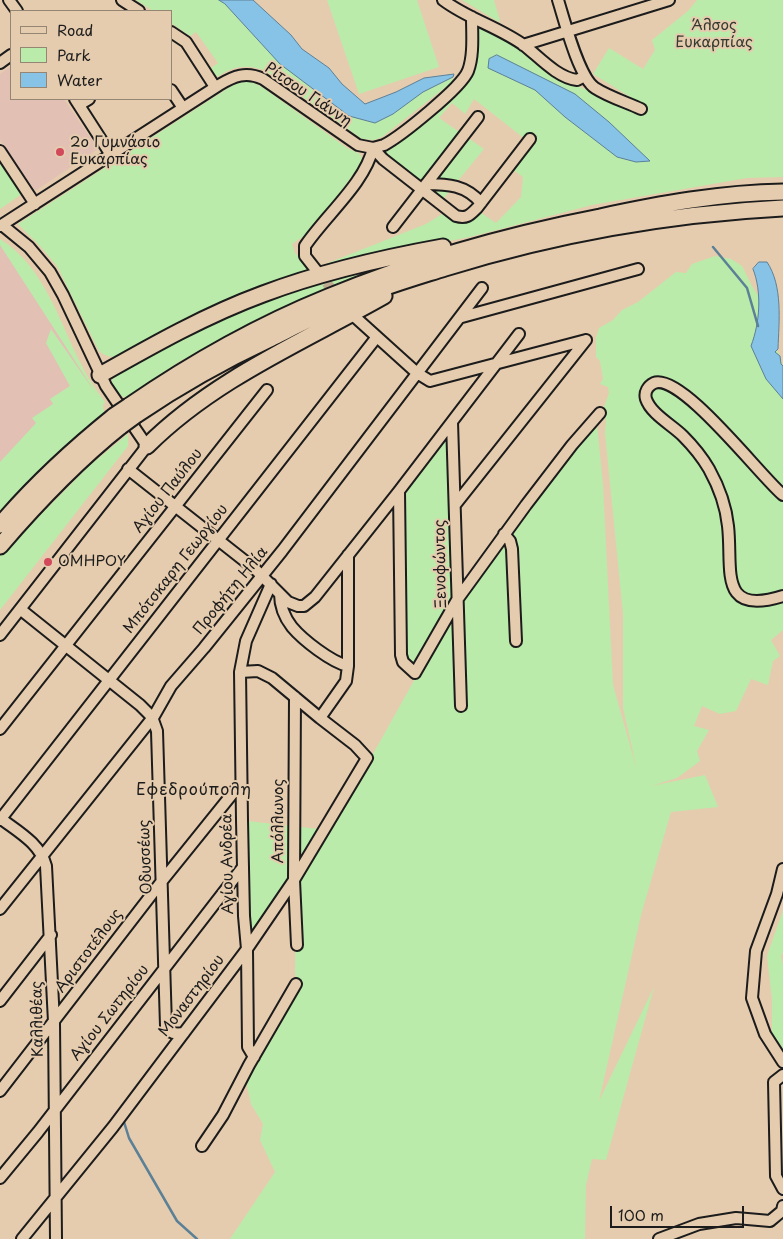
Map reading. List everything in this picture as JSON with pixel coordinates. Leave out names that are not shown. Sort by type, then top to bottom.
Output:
[{"type":"highway","points":[[0,525],[53,470],[95,432],[118,421],[209,355],[276,320],[327,297],[442,256],[555,226],[685,200],[783,192]]},
{"type":"highway","points":[[132,410],[207,370],[342,304],[418,276],[492,254],[599,229],[702,214],[783,208]]},
{"type":"highway","points":[[100,375],[203,320],[285,286],[326,273],[383,259],[528,229],[555,226]]},
{"type":"highway","points":[[147,446],[185,413],[235,378],[418,276]]},
{"type":"highway","points":[[0,546],[51,490],[103,441],[118,421]]},
{"type":"street","points":[[443,0],[472,17],[500,30],[566,76],[578,80],[585,76]]},
{"type":"street","points":[[558,0],[585,76],[596,89],[641,109]]},
{"type":"street","points":[[524,45],[669,0]]},
{"type":"street","points":[[373,148],[389,142],[449,95],[464,80],[470,62],[472,17]]},
{"type":"street","points":[[172,33],[186,42],[215,88]]},
{"type":"street","name":"Ρίτσου Γιάννη","points":[[1,226],[215,88],[236,76],[245,74],[256,76],[274,86],[350,140],[361,146],[373,148]]},
{"type":"street","points":[[172,92],[183,108]]},
{"type":"street","points":[[77,102],[112,155]]},
{"type":"street","points":[[393,227],[478,118]]},
{"type":"street","points":[[373,148],[383,159],[424,187],[456,216],[464,218],[468,217],[481,203],[530,139]]},
{"type":"street","points":[[316,270],[305,256],[305,246],[362,173],[373,148]]},
{"type":"street","points":[[0,151],[35,204]]},
{"type":"street","points":[[424,187],[445,184],[459,187],[470,192],[481,203]]},
{"type":"street","points":[[0,635],[147,446],[100,375],[50,272],[29,247],[1,226]]},
{"type":"street","points":[[462,316],[638,269]]},
{"type":"street","name":"Προφήτη Ηλία","points":[[0,909],[152,718],[171,686],[262,576],[482,288]]},
{"type":"street","points":[[355,317],[376,338],[417,373],[427,380],[435,381],[586,340],[455,505]]},
{"type":"street","points":[[128,468],[218,539],[262,576],[290,603],[302,606],[314,599],[519,334]]},
{"type":"street","name":"Μπότσκαρη Γεωργίου","points":[[0,819],[376,338]]},
{"type":"street","points":[[783,495],[759,472],[714,421],[680,392],[662,383],[652,384],[647,389],[646,399],[650,406],[688,441],[705,463],[715,481],[727,517],[730,575],[736,593],[754,602],[783,596]]},
{"type":"street","name":"Αγίου Παύλου","points":[[0,729],[267,390]]},
{"type":"street","points":[[399,491],[401,655],[403,662],[415,673],[457,600],[504,534],[572,445],[600,413]]},
{"type":"street","name":"Ξενοφώντος","points":[[452,422],[461,706]]},
{"type":"street","points":[[504,534],[510,541],[512,549],[516,641]]},
{"type":"street","points":[[240,672],[252,670],[264,673],[320,718],[346,681],[348,666],[348,555]]},
{"type":"street","name":"Αγίου Ανδρέα","points":[[254,1056],[248,1046],[240,672],[246,641],[271,584]]},
{"type":"street","points":[[280,593],[285,616],[295,630],[335,661],[348,666]]},
{"type":"street","points":[[20,609],[109,679],[152,718]]},
{"type":"street","name":"Απόλλωνος","points":[[295,697],[294,880],[297,945]]},
{"type":"street","name":"Οδυσσέως","points":[[152,718],[156,727],[158,744],[166,1028],[173,1033],[184,1032]]},
{"type":"street","name":"Μοναστηρίου","points":[[22,1239],[113,1127],[247,949],[294,880],[367,758],[355,744],[320,718]]},
{"type":"street","name":"Αριστοτέλους","points":[[0,1091],[162,881],[241,783]]},
{"type":"street","points":[[0,819],[32,842],[43,856]]},
{"type":"street","name":"Καλλιθέας","points":[[43,856],[46,866],[51,935],[54,1022],[56,1239]]},
{"type":"street","name":"Αγίου Σωτηρίου","points":[[0,1178],[243,867]]},
{"type":"street","points":[[783,869],[777,894],[756,951],[752,998],[764,1034],[783,1062]]},
{"type":"street","points":[[0,1001],[51,935]]},
{"type":"street","points":[[202,1146],[223,1115],[254,1056],[296,984]]},
{"type":"street","points":[[783,1075],[774,1082],[776,1176],[783,1189]]},
{"type":"street","points":[[659,1239],[699,1224],[736,1218],[770,1221],[782,1211],[783,1206]]},
{"type":"shaded area","points":[[10,67],[10,100],[65,100],[98,149],[35,191],[0,140],[0,74]]},
{"type":"shaded area","points":[[0,243],[92,386],[74,397],[0,479]]},
{"type":"green space","points":[[136,0],[235,0],[268,51],[324,100],[349,116],[375,123],[393,114],[423,92],[453,77],[452,82],[382,137],[374,140],[362,139],[266,71],[253,67],[241,67],[229,70],[217,77],[211,68],[218,63],[196,32],[190,36],[172,24],[172,10],[151,10]]},
{"type":"green space","points":[[327,0],[417,0],[439,67],[359,94]]},
{"type":"green space","points":[[462,0],[494,0],[500,21],[499,22]]},
{"type":"green space","name":"Άλσος Ευκαρπίας","points":[[697,0],[783,0],[783,177],[747,178],[592,205],[470,237],[323,265],[426,224],[444,213],[457,218],[474,208],[496,223],[521,197],[523,177],[505,164],[525,139],[474,99],[465,114],[452,103],[439,118],[484,149],[439,204],[377,150],[449,94],[473,61],[478,26],[516,44],[542,68],[582,88],[639,107],[650,113],[627,95],[593,74],[609,48],[643,69],[655,50],[652,40],[688,11]]},
{"type":"green space","points":[[250,81],[262,87],[347,148],[360,154],[362,159],[360,165],[318,222],[304,236],[292,244],[295,253],[313,271],[258,288],[212,306],[120,356],[104,355],[99,351],[57,266],[18,224],[233,85]]},
{"type":"green space","points":[[0,156],[6,165],[4,167],[8,173],[10,172],[23,191],[22,194],[0,209]]},
{"type":"green space","points":[[0,239],[29,264],[40,280],[84,371],[105,402],[103,405],[104,412],[50,459],[0,511],[0,462],[36,423],[32,418],[53,404],[50,399],[70,386],[46,343],[51,329],[99,398],[0,245]]},
{"type":"green space","points":[[715,256],[731,259],[742,266],[774,321],[775,348],[779,353],[783,367],[783,630],[771,640],[780,656],[773,661],[768,685],[751,679],[736,711],[720,714],[702,706],[694,726],[709,730],[697,751],[700,761],[677,778],[651,786],[705,775],[718,807],[671,812],[641,915],[599,1101],[654,987],[606,1160],[592,1159],[586,1185],[585,1239],[230,1239],[275,1172],[260,1140],[263,1124],[251,1104],[246,1081],[299,982],[296,979],[295,972],[297,868],[259,925],[254,928],[250,927],[248,920],[247,821],[328,830],[421,668],[403,659],[403,492],[447,434],[452,586],[455,609],[516,524],[593,423],[597,424],[603,485],[613,685],[637,770],[623,708],[623,614],[605,433],[606,421],[603,410],[609,393],[608,387],[600,384],[603,379],[600,361],[596,357],[596,338],[599,328],[613,320],[622,310],[638,302],[676,272],[686,273],[692,264]]},
{"type":"green space","points":[[397,265],[276,314],[180,361],[126,398],[113,387],[112,380],[125,366],[191,329],[291,291]]},
{"type":"green space","points":[[128,434],[128,446],[0,610],[0,556],[89,466]]},
{"type":"green space","points":[[783,910],[783,952],[781,956],[783,965],[783,1051],[772,1034],[772,999],[767,956]]},
{"type":"water","points":[[219,0],[253,0],[291,35],[302,49],[329,68],[342,84],[365,104],[396,92],[424,78],[454,74],[453,77],[423,92],[393,114],[375,123],[349,116],[280,64],[225,4]]},
{"type":"water","points":[[497,55],[575,94],[609,122],[650,161],[636,162],[617,157],[565,117],[535,90],[488,68],[489,59]]},
{"type":"water","points":[[759,262],[767,262],[776,282],[778,293],[778,349],[775,352],[780,356],[783,366],[783,399],[766,379],[751,346],[759,307],[758,287],[753,269]]},
{"type":"waterway","points":[[713,247],[747,288],[758,326]]},
{"type":"waterway","points":[[124,1122],[129,1138],[177,1221],[197,1239]]},
{"type":"tunnel","points":[[317,271],[338,297]]},
{"type":"place","name":"2ο Γυμνάσιο Ευκαρπίας","points":[[60,152]]},
{"type":"place","name":"ΟΜΗΡΟΥ","points":[[48,562]]},
{"type":"district","name":"Εφεδρούπολη","points":[[194,791]]}]
